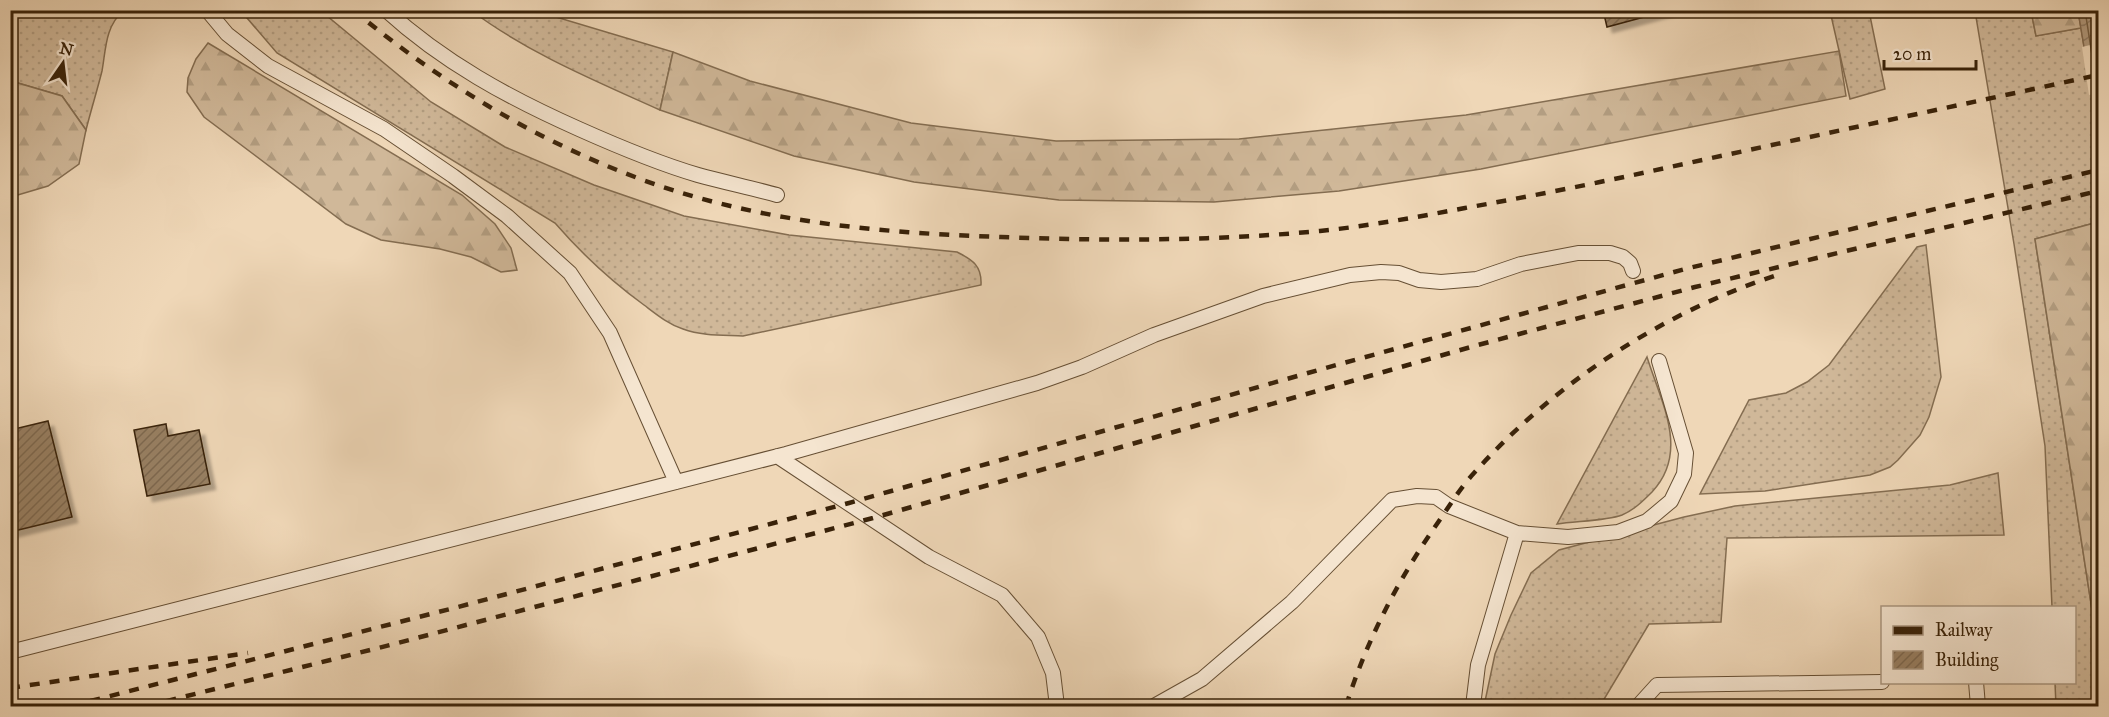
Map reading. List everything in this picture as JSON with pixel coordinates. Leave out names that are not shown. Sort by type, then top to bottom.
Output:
[{"type":"lane","points":[[207,10],[227,34],[268,66],[384,129],[453,176],[507,216],[570,273],[610,333],[676,482]]},
{"type":"lane","points":[[386,10],[407,30],[461,69],[535,110],[615,146],[696,175],[777,195]]},
{"type":"lane","points":[[10,652],[777,456],[1037,383],[1082,367],[1154,335],[1263,296],[1350,275],[1399,273],[1419,280],[1441,282],[1477,279],[1521,264],[1578,253],[1610,253],[1623,257],[1630,263],[1633,271]]},
{"type":"lane","points":[[1154,706],[1202,679],[1292,602],[1392,500],[1417,496],[1436,497],[1449,506],[1517,533],[1569,537],[1618,532],[1647,521],[1671,501],[1684,474],[1686,453],[1659,361]]},
{"type":"lane","points":[[777,456],[929,557],[1002,595],[1038,637],[1053,673],[1057,706]]},
{"type":"lane","points":[[1473,706],[1478,665],[1517,533]]},
{"type":"lane","points":[[1638,706],[1657,685],[1881,682]]},
{"type":"lane","points":[[1976,684],[1978,706]]},
{"type":"green space","points":[[11,11],[123,11],[110,31],[86,130],[62,96],[11,81]]},
{"type":"green space","points":[[241,11],[321,11],[431,102],[505,147],[594,185],[684,216],[789,235],[957,252],[968,258],[978,268],[981,285],[743,336],[705,334],[683,329],[662,318],[620,286],[586,256],[555,223],[277,53]]},
{"type":"green space","points":[[472,11],[536,11],[673,52],[660,110],[539,53]]},
{"type":"green space","points":[[1830,11],[1869,11],[1885,89],[1850,99]]},
{"type":"green space","points":[[1975,11],[2031,11],[2036,36],[2081,28],[2098,131],[2098,222],[2035,239],[2098,649],[2098,706],[2056,706],[2055,684],[2076,684],[2076,606],[2052,606],[2045,446]]},
{"type":"green space","points":[[2031,11],[2078,11],[2081,28],[2036,36]]},
{"type":"green space","points":[[208,43],[462,195],[495,224],[511,248],[517,270],[501,272],[471,257],[440,249],[381,240],[346,224],[204,117],[187,92],[188,78],[196,59]]},
{"type":"green space","points":[[1839,51],[1846,96],[1481,169],[1339,191],[1214,202],[1059,200],[914,182],[794,156],[660,110],[673,52],[750,81],[911,123],[1056,141],[1239,139],[1466,115]]},
{"type":"green space","points":[[11,81],[62,96],[86,130],[79,164],[48,186],[11,197]]},
{"type":"green space","points":[[2098,222],[2098,649],[2035,239]]},
{"type":"green space","points":[[1926,245],[1941,377],[1929,417],[1920,435],[1898,460],[1890,467],[1870,475],[1765,491],[1700,494],[1749,400],[1786,393],[1807,382],[1829,365],[1917,247]]},
{"type":"green space","points":[[1647,357],[1669,426],[1671,444],[1669,460],[1663,477],[1645,499],[1622,515],[1557,524]]},
{"type":"green space","points":[[1998,473],[2004,535],[1727,538],[1721,622],[1649,624],[1600,706],[1484,706],[1495,654],[1531,573],[1559,550],[1735,506],[1950,485]]},
{"type":"water","points":[[2078,11],[2098,11],[2098,131]]},
{"type":"pier","points":[[2098,43],[2098,93],[2089,95],[2082,47]]},
{"type":"building","points":[[1603,10],[1670,10],[1607,27]]},
{"type":"building","points":[[48,421],[72,517],[10,532],[10,430]]},
{"type":"building","points":[[166,424],[168,436],[199,430],[210,484],[147,496],[134,430]]},
{"type":"railway","points":[[353,10],[421,62],[490,107],[564,147],[643,180],[730,206],[820,223],[910,232],[1001,237],[1201,238],[1320,231],[1375,224],[1593,183],[2098,75]]},
{"type":"railway","points":[[71,706],[454,608],[849,503],[1685,269],[2098,170]]},
{"type":"railway","points":[[147,706],[390,645],[873,518],[1478,345],[1695,287],[2098,191]]},
{"type":"railway","points":[[1346,706],[1354,681],[1385,610],[1424,543],[1465,484],[1505,441],[1539,410],[1611,355],[1690,310],[1774,276]]},
{"type":"railway","points":[[10,688],[248,653]]}]
